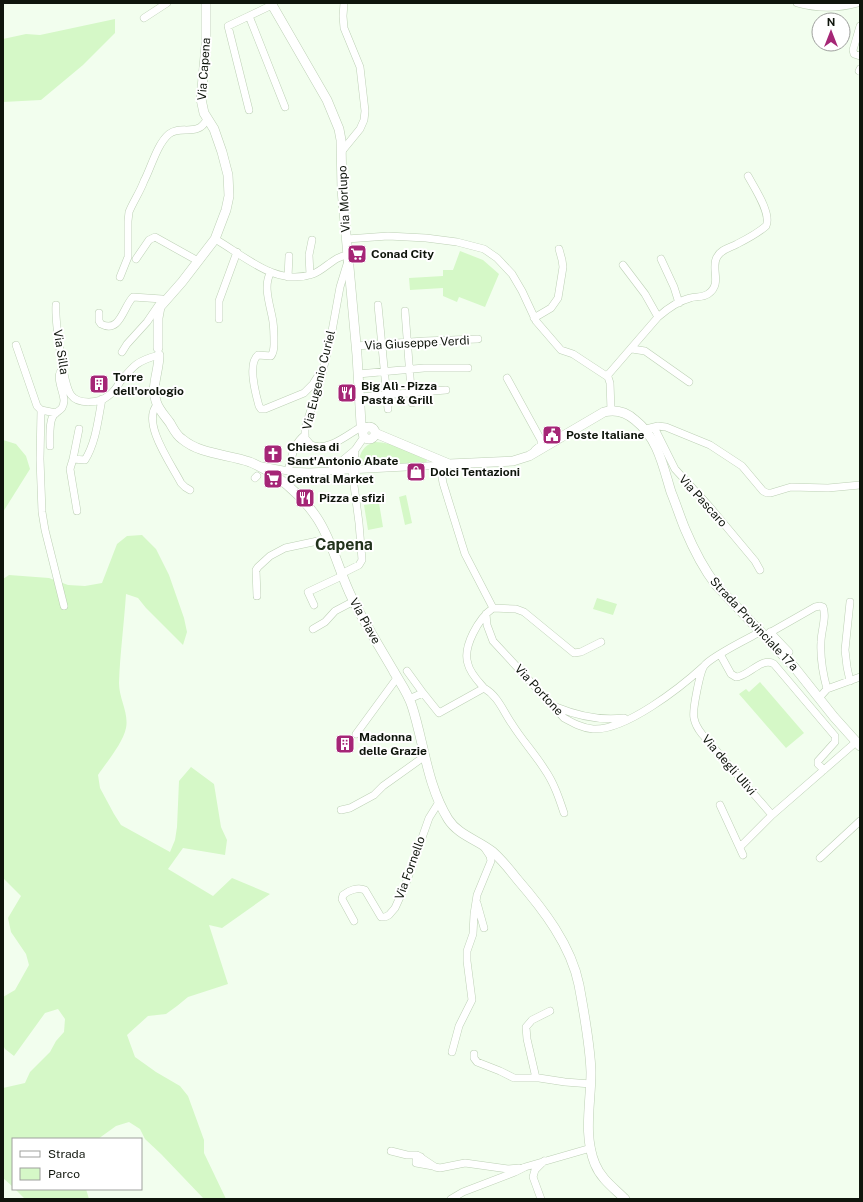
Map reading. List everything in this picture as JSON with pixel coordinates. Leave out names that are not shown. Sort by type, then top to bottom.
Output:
[{"type":"main road","name":"Via Capena","points":[[163,300],[180,285],[215,239],[228,205],[230,186],[222,152],[214,129],[207,119],[200,99],[206,46],[206,3]]},
{"type":"main road","name":"Via Morlupo","points":[[271,4],[329,102],[339,129],[342,151],[342,185],[363,432]]},
{"type":"main road","points":[[157,405],[155,400],[154,382],[159,354],[158,316],[163,300]]},
{"type":"main road","name":"Via Piave","points":[[157,405],[180,438],[198,448],[224,456],[245,460],[258,472],[275,476],[311,509],[319,521],[341,575],[354,601],[410,699],[439,802],[453,826],[460,832],[483,845],[501,860],[545,913],[570,958],[580,992],[589,1050],[591,1084],[589,1126],[591,1148],[600,1174],[625,1199]]},
{"type":"main road","points":[[363,432],[366,428],[373,430],[445,465],[508,462],[521,460],[529,456],[566,436],[598,414],[611,410]]},
{"type":"main road","name":"Strada Provinciale 17a","points":[[611,410],[628,415],[650,428],[686,531],[700,561],[716,585],[767,634],[858,744]]},
{"type":"main road","points":[[361,413],[373,430]]},
{"type":"street","points":[[144,18],[167,3]]},
{"type":"street","points":[[342,151],[360,129],[365,115],[360,66],[344,28],[344,3]]},
{"type":"street","points":[[797,3],[812,7],[829,8],[843,7],[858,3]]},
{"type":"street","points":[[249,110],[228,26],[271,4]]},
{"type":"street","points":[[249,16],[285,107]]},
{"type":"street","points":[[860,26],[853,50],[854,54],[860,56]]},
{"type":"street","points":[[120,277],[129,254],[128,222],[130,212],[162,143],[172,132],[198,129],[203,126],[207,119]]},
{"type":"street","points":[[607,376],[632,349],[658,317],[669,308],[688,298],[702,296],[709,293],[716,282],[715,261],[718,255],[724,250],[738,244],[767,224],[767,214],[748,176]]},
{"type":"street","points":[[347,239],[388,236],[432,238],[465,243],[484,249],[497,258],[515,278],[534,318],[562,351],[573,354],[607,376],[610,383],[611,410]]},
{"type":"street","points":[[136,259],[149,240],[155,237],[198,261]]},
{"type":"street","points":[[215,239],[259,266],[271,272],[288,277],[310,275],[321,270],[339,257],[348,257]]},
{"type":"street","points":[[310,275],[309,255],[312,240]]},
{"type":"street","points":[[534,318],[551,308],[558,298],[563,267],[558,249]]},
{"type":"street","points":[[219,320],[219,301],[237,252]]},
{"type":"street","points":[[288,277],[289,256]]},
{"type":"street","name":"Via Eugenio Curiel","points":[[348,257],[340,287],[321,379],[305,428],[305,435],[306,440],[310,445],[321,447],[363,432]]},
{"type":"street","points":[[661,259],[675,290],[679,303]]},
{"type":"street","points":[[623,265],[642,291],[658,317]]},
{"type":"street","points":[[271,272],[268,277],[267,284],[274,326],[274,352],[271,356],[258,355],[254,359],[253,379],[259,406],[261,409],[265,409],[304,393],[313,384],[322,370]]},
{"type":"street","points":[[99,313],[101,324],[104,326],[111,326],[120,320],[133,298],[163,300]]},
{"type":"street","points":[[122,352],[163,300]]},
{"type":"street","name":"Via Silla","points":[[56,305],[56,318],[63,369],[70,393],[73,398],[84,401],[102,399]]},
{"type":"street","points":[[378,306],[388,409]]},
{"type":"street","points":[[405,311],[412,403]]},
{"type":"street","name":"Via Giuseppe Verdi","points":[[356,346],[478,339]]},
{"type":"street","points":[[16,345],[35,402],[41,410],[40,459],[42,512],[64,606]]},
{"type":"street","points":[[632,349],[645,351],[689,382]]},
{"type":"street","points":[[73,459],[85,460],[90,452],[102,399],[110,394],[131,369],[141,361],[159,354]]},
{"type":"street","points":[[358,374],[410,369],[468,368]]},
{"type":"street","points":[[50,446],[52,418],[56,413],[61,411],[63,406],[64,397],[59,374],[63,369]]},
{"type":"street","points":[[507,378],[542,440],[540,446],[529,456]]},
{"type":"street","points":[[360,396],[446,390]]},
{"type":"street","points":[[157,405],[152,413],[156,437],[181,483],[190,490]]},
{"type":"street","points":[[41,410],[56,413]]},
{"type":"street","points":[[650,428],[669,428],[703,441],[742,466],[766,493],[774,493],[791,487],[828,488],[860,485]]},
{"type":"street","name":"Via Pascaro","points":[[650,428],[675,469],[710,506],[755,561],[760,570]]},
{"type":"street","points":[[78,429],[70,468],[78,511]]},
{"type":"street","points":[[314,605],[306,594],[359,565],[362,560],[353,470],[355,450],[363,432]]},
{"type":"street","points":[[284,484],[285,477],[289,471],[294,446],[300,438],[305,435]]},
{"type":"street","points":[[331,470],[355,450]]},
{"type":"street","points":[[341,461],[344,470]]},
{"type":"street","points":[[258,472],[308,472],[445,465],[443,483],[454,522],[467,559],[492,608]]},
{"type":"street","points":[[257,596],[256,570],[270,556],[283,549],[327,539]]},
{"type":"street","points":[[313,629],[325,622],[335,611],[354,601]]},
{"type":"street","points":[[850,602],[845,650],[850,680]]},
{"type":"street","points":[[704,666],[720,654],[767,634],[815,607],[820,606],[823,607],[824,613],[820,649],[827,689]]},
{"type":"street","points":[[564,813],[555,788],[544,768],[514,728],[491,692],[484,688],[469,669],[467,657],[471,639],[479,622],[492,608],[522,611],[574,653],[581,652],[601,642]]},
{"type":"street","name":"Via Portone","points":[[486,614],[487,625],[493,641],[564,718],[576,725],[593,729],[618,724],[661,701],[704,666]]},
{"type":"street","points":[[767,634],[789,652]]},
{"type":"street","points":[[720,654],[732,675],[736,677],[742,676],[765,662],[774,664],[834,736],[834,744],[818,761],[818,764],[824,770]]},
{"type":"street","name":"Via degli Ulivi","points":[[704,666],[693,712],[696,725],[702,734],[772,815]]},
{"type":"street","points":[[407,671],[423,694],[439,713],[484,688]]},
{"type":"street","points":[[819,698],[827,689],[860,677]]},
{"type":"street","points":[[356,734],[397,678]]},
{"type":"street","points":[[410,699],[423,694]]},
{"type":"street","points":[[552,705],[578,716],[609,720],[630,718]]},
{"type":"street","points":[[740,847],[772,815],[824,770],[858,744]]},
{"type":"street","points":[[341,810],[350,808],[374,795],[383,786],[425,756]]},
{"type":"street","name":"Via Fornello","points":[[354,921],[342,899],[343,895],[351,890],[365,890],[381,917],[388,916],[393,911],[405,886],[429,818],[439,802]]},
{"type":"street","points":[[720,805],[743,855]]},
{"type":"street","points":[[820,858],[860,821]]},
{"type":"street","points":[[452,1052],[460,1023],[472,1000],[467,954],[473,934],[476,895],[491,861],[490,856],[483,845]]},
{"type":"street","points":[[476,895],[478,910],[484,928]]},
{"type":"street","points":[[536,1078],[527,1039],[526,1027],[532,1020],[550,1011]]},
{"type":"street","points":[[474,1054],[475,1060],[479,1064],[500,1071],[514,1078],[536,1078],[591,1084]]},
{"type":"street","points":[[451,1199],[463,1192],[525,1167],[591,1148]]},
{"type":"street","points":[[391,1151],[407,1155],[415,1154],[435,1167],[441,1168],[463,1163],[508,1169],[525,1167]]},
{"type":"street","points":[[541,1199],[532,1177],[535,1170],[545,1161]]},
{"type":"green space","points":[[115,19],[115,33],[83,65],[41,100],[3,102],[3,39],[26,34],[40,35]]},
{"type":"green space","points":[[460,251],[483,260],[499,274],[485,307],[459,297],[457,302],[443,296],[443,288],[410,290],[409,278],[443,276],[443,270],[453,270]]},
{"type":"green space","points":[[3,440],[16,444],[26,456],[30,469],[3,512]]},
{"type":"green space","points":[[375,442],[382,442],[402,448],[427,460],[426,463],[359,466],[360,454],[364,448]]},
{"type":"green space","points":[[406,495],[412,523],[405,525],[399,497]]},
{"type":"green space","points":[[379,503],[383,527],[368,530],[364,505]]},
{"type":"green space","points":[[142,535],[156,549],[169,575],[184,618],[187,632],[183,645],[138,598],[126,594],[119,689],[127,722],[124,734],[118,746],[98,775],[100,788],[121,825],[170,852],[175,840],[177,827],[179,781],[191,767],[214,784],[221,827],[227,840],[225,855],[183,848],[168,869],[213,896],[232,878],[270,894],[222,928],[209,925],[228,984],[188,997],[166,1014],[148,1016],[127,1035],[135,1057],[156,1072],[180,1086],[188,1096],[204,1140],[204,1153],[226,1199],[204,1199],[145,1139],[140,1129],[129,1122],[116,1126],[99,1138],[12,1138],[12,1186],[3,1178],[3,1088],[25,1083],[30,1072],[50,1052],[56,1041],[64,1032],[65,1019],[58,1009],[45,1013],[14,1056],[5,1049],[3,1045],[3,997],[15,990],[29,965],[26,954],[11,932],[8,918],[21,896],[3,878],[3,579],[9,575],[49,578],[68,585],[85,586],[102,583],[117,544],[127,536]]},
{"type":"green space","points":[[597,598],[617,604],[613,615],[593,609]]},
{"type":"green space","points":[[760,682],[804,733],[786,748],[739,694],[746,689],[749,692]]},
{"type":"green space","points":[[16,1190],[86,1190],[89,1199],[25,1199]]},
{"type":"place","name":"Conad City","points":[[357,254]]},
{"type":"place","name":"Torre dell'orologio","points":[[99,384]]},
{"type":"place","name":"Big Alì - Pizza Pasta & Grill","points":[[347,393]]},
{"type":"place","name":"Poste Italiane","points":[[552,435]]},
{"type":"place","name":"Chiesa di Sant'Antonio Abate","points":[[273,454]]},
{"type":"place","name":"Dolci Tentazioni","points":[[416,472]]},
{"type":"place","name":"Central Market","points":[[273,479]]},
{"type":"place","name":"Pizza e sfizi","points":[[305,498]]},
{"type":"place","name":"Madonna delle Grazie","points":[[345,744]]},
{"type":"district","name":"Capena","points":[[344,544]]}]
